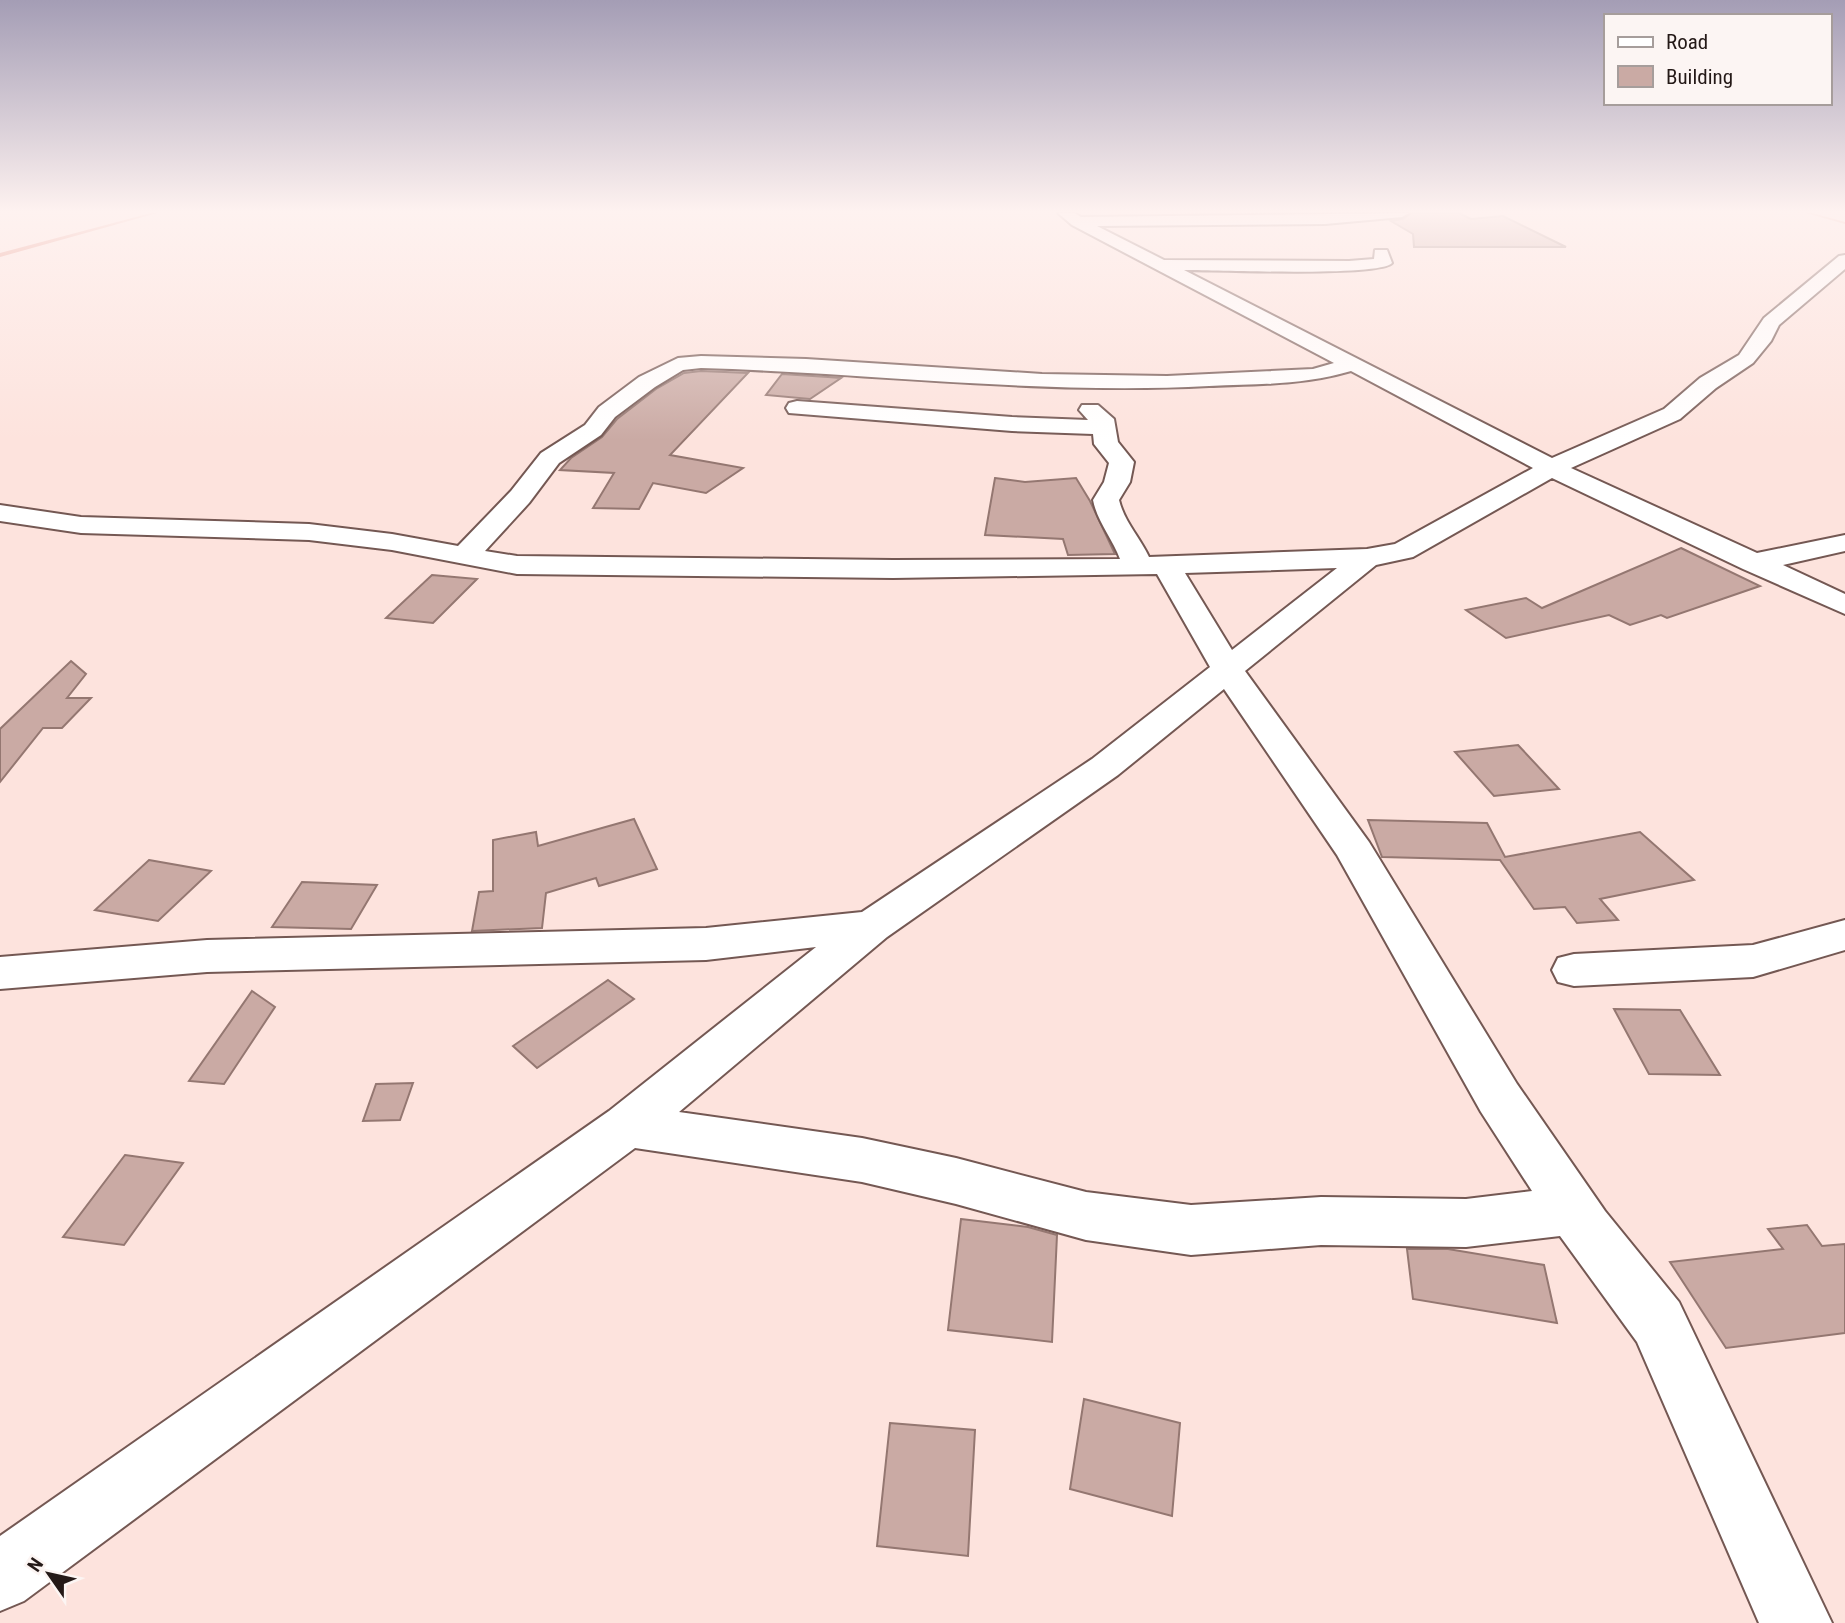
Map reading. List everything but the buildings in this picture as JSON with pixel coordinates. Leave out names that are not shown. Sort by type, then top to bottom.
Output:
[{"type":"street","points":[[1205,289],[1551,468],[1845,605]]},
{"type":"street","points":[[0,513],[81,525],[309,532],[392,542],[517,565],[893,569],[1367,558],[1403,551],[1551,468],[1672,414],[1709,383],[1746,359],[1761,341],[1770,322],[1810,289]]},
{"type":"street","points":[[465,555],[520,497],[550,458],[593,430],[607,412],[647,382],[678,364],[701,362],[806,365],[1075,381],[1167,382],[1314,375],[1352,364]]},
{"type":"street","points":[[1075,381],[1085,407],[1102,419],[1106,444],[1122,462],[1117,482],[1106,500],[1109,515],[1152,565],[1355,851],[1499,1098],[1573,1210],[1658,1322],[1776,1585],[1797,1623]]},
{"type":"street","points":[[797,408],[1012,424],[1103,427]]},
{"type":"street","points":[[1753,563],[1845,543]]},
{"type":"street","points":[[0,1577],[627,1126],[873,926],[1105,767],[1367,558]]},
{"type":"street","points":[[0,973],[207,956],[706,944],[873,926]]},
{"type":"street","points":[[1574,970],[1753,961],[1845,935]]},
{"type":"street","points":[[627,1126],[862,1160],[956,1181],[1086,1216],[1191,1230],[1321,1221],[1465,1223],[1573,1210]]}]
